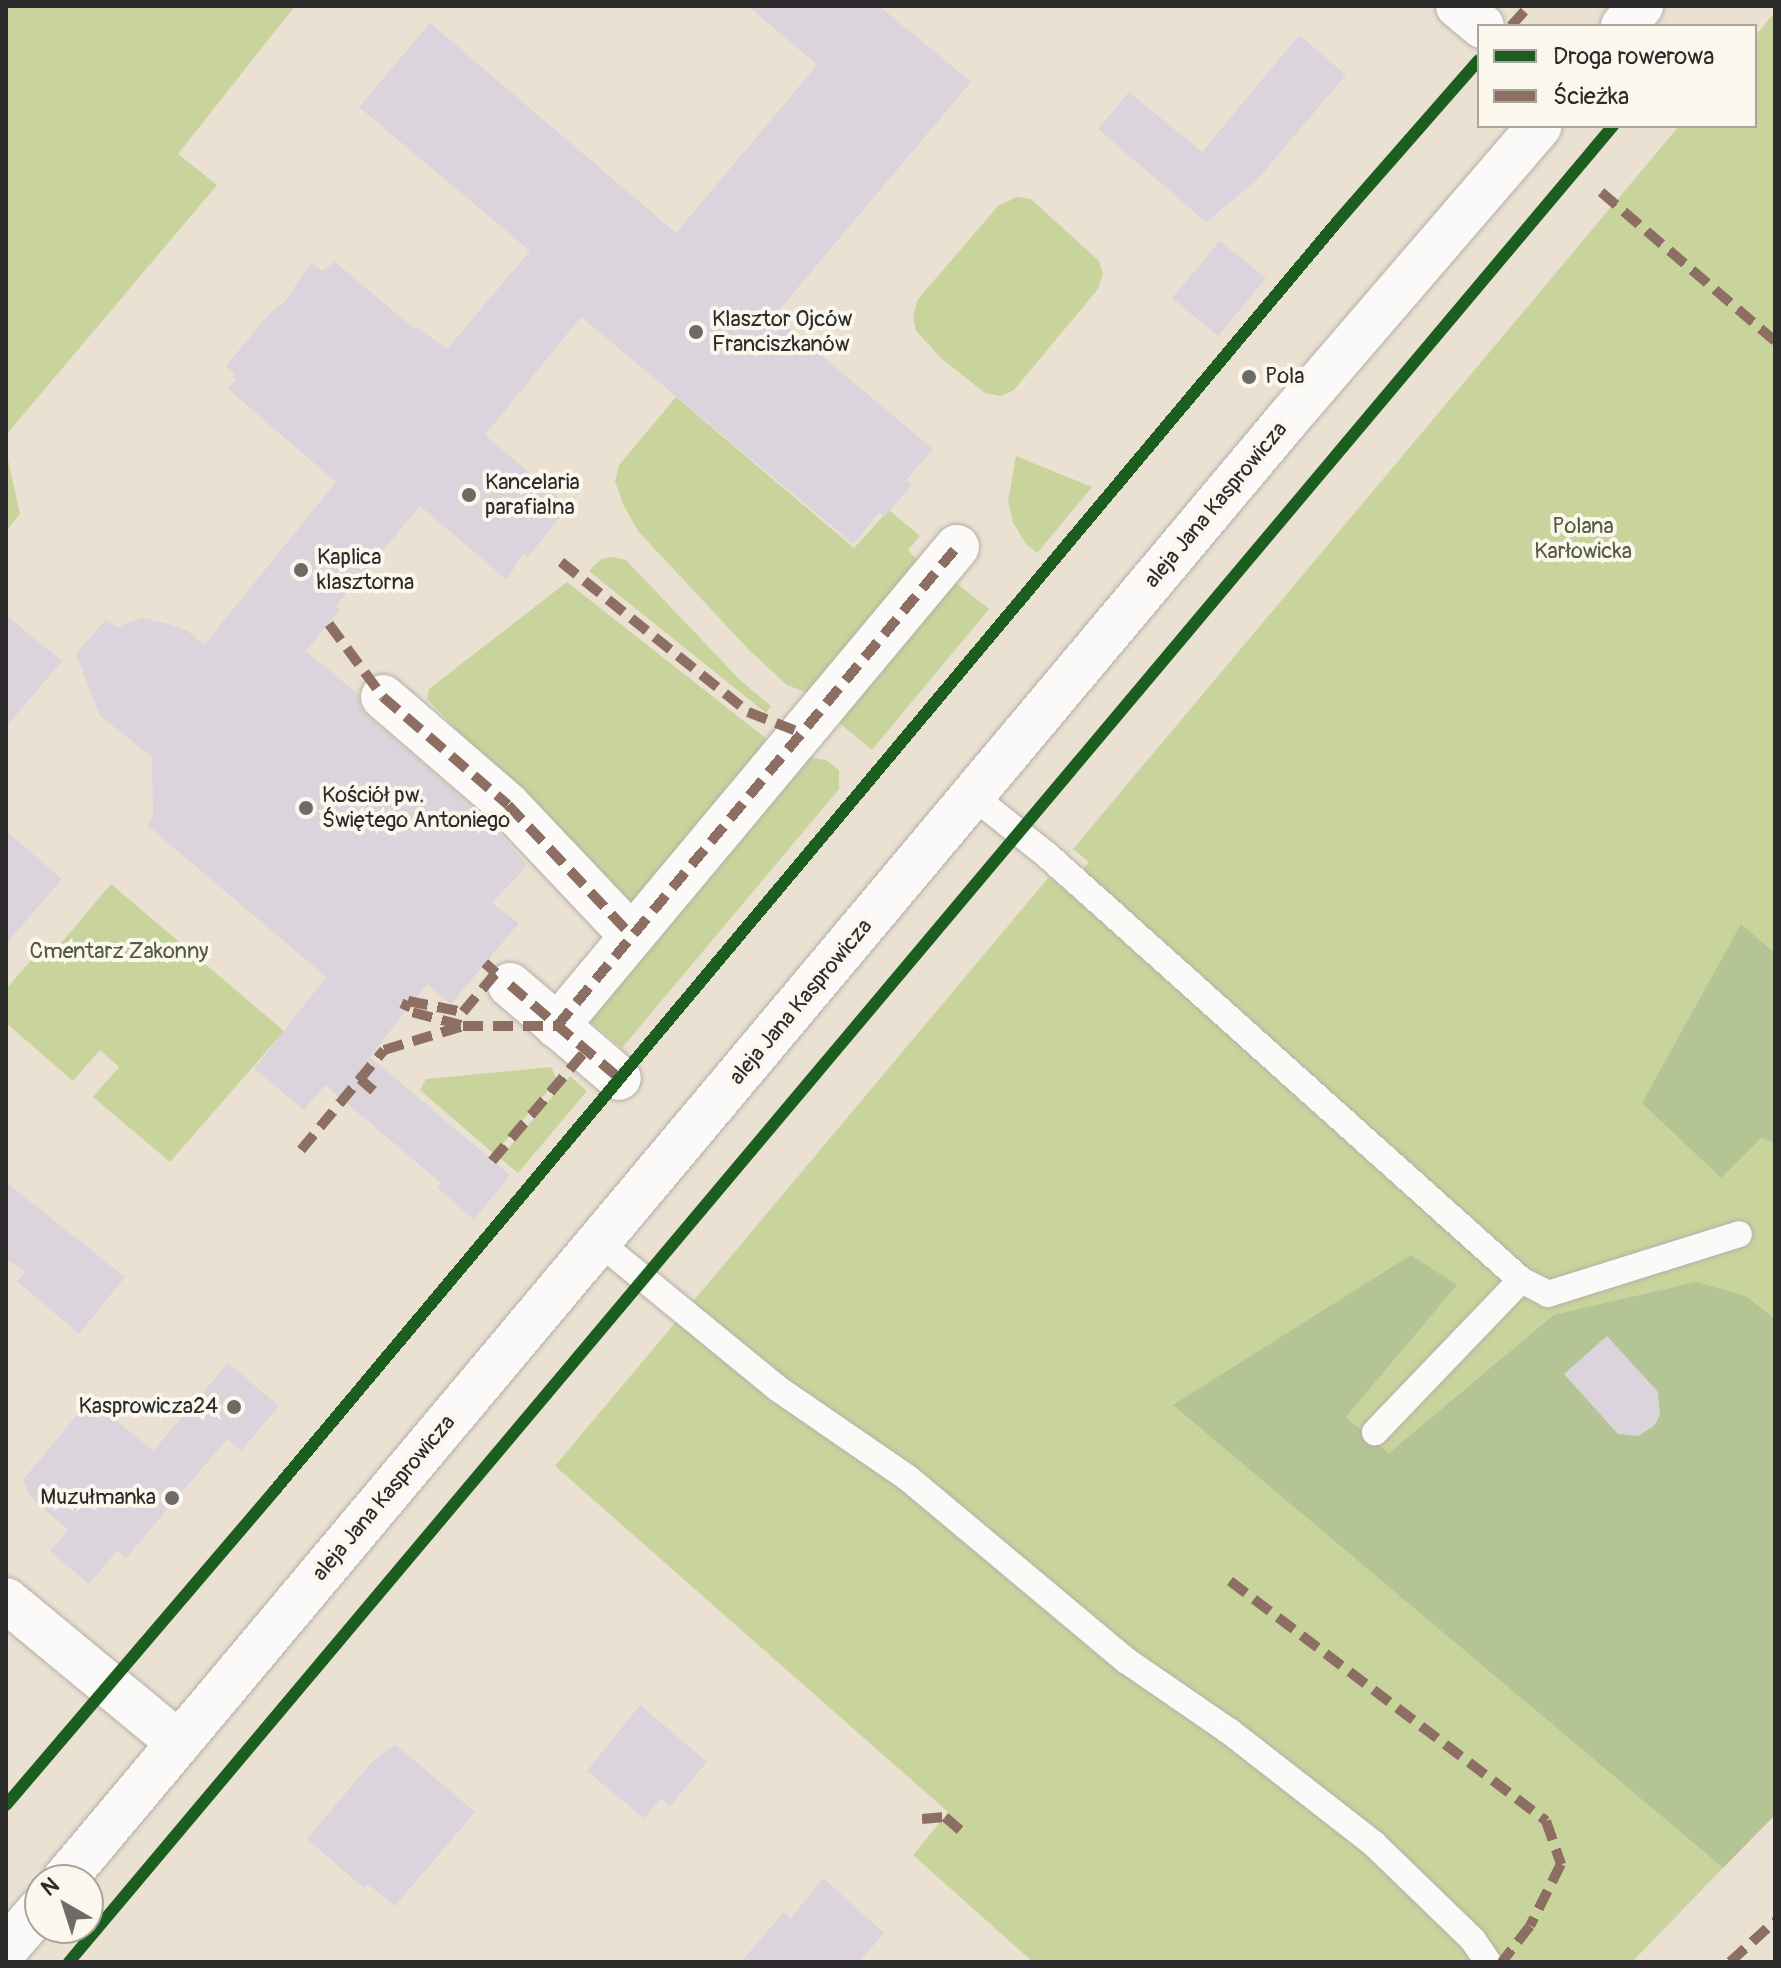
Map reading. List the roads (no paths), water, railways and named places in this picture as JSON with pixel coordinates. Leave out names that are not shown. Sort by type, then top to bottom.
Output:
[{"type":"street","points":[[1458,6],[1480,24]]},
{"type":"street","points":[[1625,24],[1641,6]]},
{"type":"street","name":"aleja Jana Kasprowicza","points":[[77,1864],[1286,421],[1538,128]]},
{"type":"street","points":[[557,1026],[957,547]]},
{"type":"street","points":[[383,697],[508,805],[632,936]]},
{"type":"street","points":[[510,985],[619,1078]]},
{"type":"street","points":[[6,1600],[179,1743]]},
{"type":"street","points":[[6,1949],[24,1928]]},
{"type":"lane","points":[[973,796],[1047,855],[1521,1280],[1548,1294],[1739,1234]]},
{"type":"lane","points":[[600,1243],[777,1388],[908,1478],[1127,1661],[1229,1731],[1374,1844],[1473,1940],[1488,1962]]},
{"type":"lane","points":[[1375,1432],[1521,1280]]},
{"type":"place","name":"Klasztor Ojców Franciszkanów","points":[[696,332]]},
{"type":"place","name":"Pola","points":[[1249,377]]},
{"type":"place","name":"Kancelaria parafialna","points":[[469,495]]},
{"type":"place","name":"Kaplica klasztorna","points":[[301,570]]},
{"type":"place","name":"Kościół pw. Świętego Antoniego","points":[[306,808]]},
{"type":"place","name":"Kasprowicza24","points":[[234,1407]]},
{"type":"place","name":"Muzułmanka","points":[[172,1498]]},
{"type":"park label","name":"Polana Karłowicka","points":[[1583,538]]},
{"type":"park label","name":"Cmentarz Zakonny","points":[[119,952]]}]
